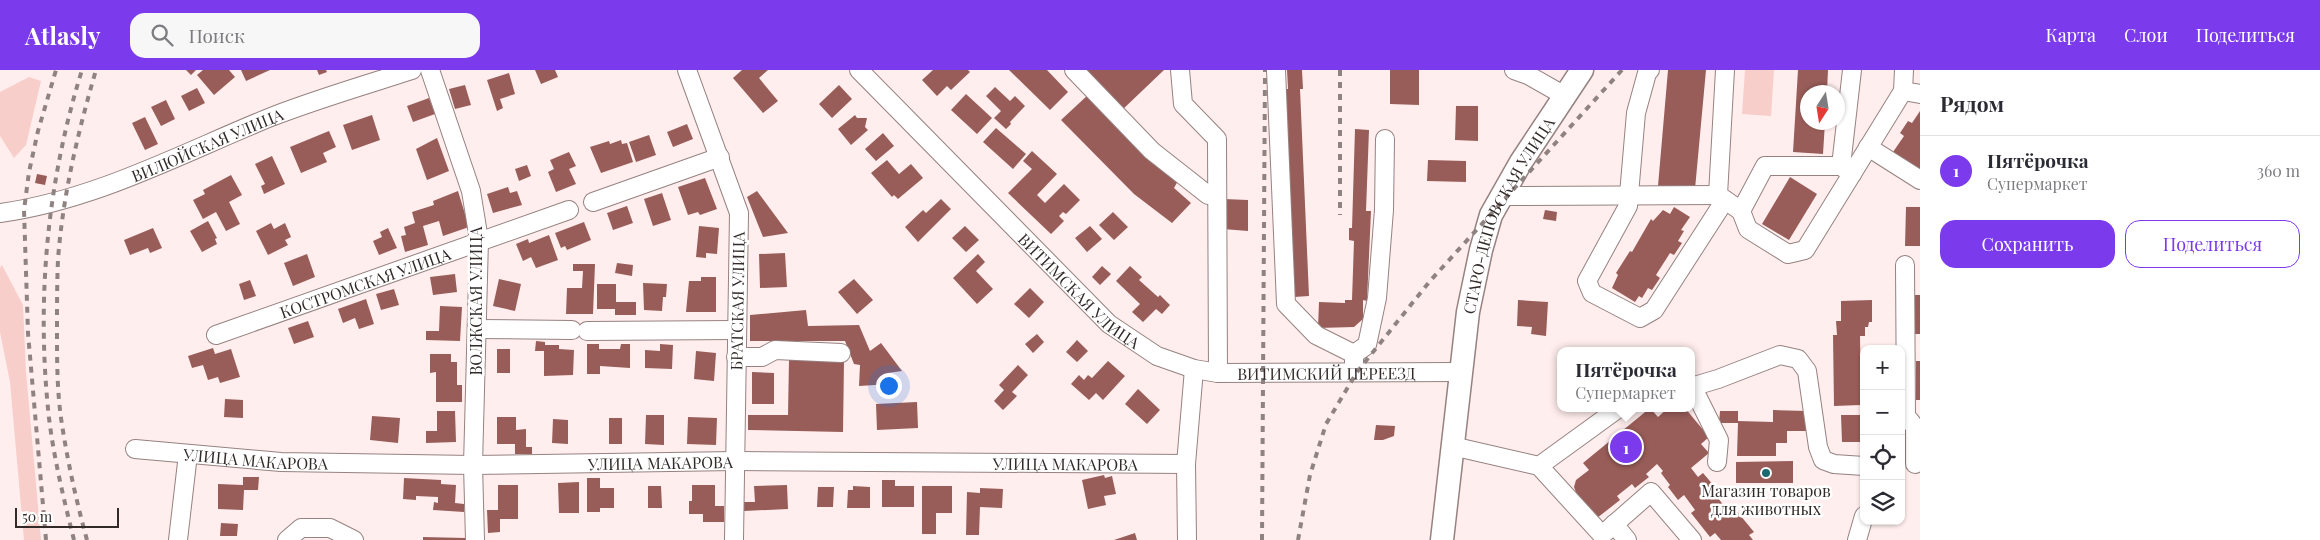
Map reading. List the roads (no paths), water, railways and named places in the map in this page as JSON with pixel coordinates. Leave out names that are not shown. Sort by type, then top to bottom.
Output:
[{"type":"main road","name":"СТАРО-ДЕПОВСКАЯ УЛИЦА","points":[[1442,540],[1468,312],[1481,250],[1491,215],[1521,162],[1582,70]]},
{"type":"street","name":"ВИЛЮЙСКАЯ УЛИЦА","points":[[0,213],[50,205],[74,198],[110,185],[273,116],[412,70]]},
{"type":"street","name":"ВОЛЖСКАЯ УЛИЦА","points":[[430,70],[471,191],[479,242],[473,465],[475,540]]},
{"type":"street","name":"БРАТСКАЯ УЛИЦА","points":[[688,70],[739,213],[734,540]]},
{"type":"street","name":"ВИТИМСКАЯ УЛИЦА","points":[[858,70],[1108,324],[1157,356],[1194,368]]},
{"type":"street","points":[[1074,70],[1152,151],[1208,195],[1217,195]]},
{"type":"street","points":[[1180,70],[1183,104],[1217,139],[1218,374]]},
{"type":"street","points":[[1276,70],[1286,304],[1316,335],[1354,363],[1367,345],[1378,298],[1384,210],[1385,139]]},
{"type":"street","points":[[1650,70],[1646,73],[1636,113],[1628,206],[1587,281],[1592,293],[1640,318],[1654,310],[1721,198],[1725,70]]},
{"type":"street","points":[[1847,170],[1852,70]]},
{"type":"street","points":[[1500,200],[1508,196],[1628,195],[1721,198],[1741,211],[1748,228],[1788,254],[1805,250],[1847,170],[1868,147],[1902,92],[1904,70]]},
{"type":"street","points":[[1519,71],[1565,96]]},
{"type":"street","points":[[1902,92],[1920,94]]},
{"type":"street","points":[[1868,147],[1920,180]]},
{"type":"street","points":[[593,202],[720,157]]},
{"type":"street","points":[[1741,211],[1765,166],[1847,170]]},
{"type":"street","name":"КОСТРОМСКАЯ УЛИЦА","points":[[216,335],[569,210]]},
{"type":"street","points":[[1905,265],[1906,416],[1915,427],[1912,465]]},
{"type":"street","points":[[477,329],[736,330]]},
{"type":"street","points":[[736,357],[762,357],[775,350],[841,353]]},
{"type":"street","points":[[1695,385],[1718,379],[1780,355],[1798,359],[1807,371],[1818,447],[1823,460],[1834,464],[1860,466]]},
{"type":"street","name":"ВИТИМСКИЙ ПЕРЕЕЗД","points":[[1194,368],[1218,374],[1354,363],[1461,372]]},
{"type":"street","points":[[1186,540],[1186,464],[1194,368]]},
{"type":"street","points":[[1695,392],[1719,440],[1717,462]]},
{"type":"street","points":[[1539,466],[1613,412]]},
{"type":"street","points":[[1452,446],[1539,466],[1602,535],[1651,492],[1692,540]]},
{"type":"street","name":"УЛИЦА МАКАРОВА","points":[[135,449],[281,462],[473,465],[735,461],[1186,464]]},
{"type":"street","points":[[178,540],[188,454]]},
{"type":"street","points":[[1614,524],[1628,540]]},
{"type":"street","points":[[1857,540],[1861,525]]},
{"type":"street","points":[[287,540],[301,528],[330,528],[354,540]]},
{"type":"railway","points":[[46,540],[28,333],[24,210],[29,172],[38,131],[56,70]]},
{"type":"railway","points":[[74,540],[49,418],[45,374],[44,286],[53,198],[60,155],[82,70]]},
{"type":"railway","points":[[87,540],[63,433],[57,364],[57,286],[60,235],[67,187],[77,140],[96,70]]},
{"type":"railway","points":[[1262,540],[1265,70]]},
{"type":"railway","points":[[1340,70],[1340,215]]},
{"type":"railway","points":[[1298,540],[1310,475],[1326,424],[1357,372],[1430,281],[1622,70]]},
{"type":"place","name":"Пятёрочка","points":[[1626,447]]},
{"type":"place","name":"Магазин товаров для животных","points":[[1766,473]]}]
